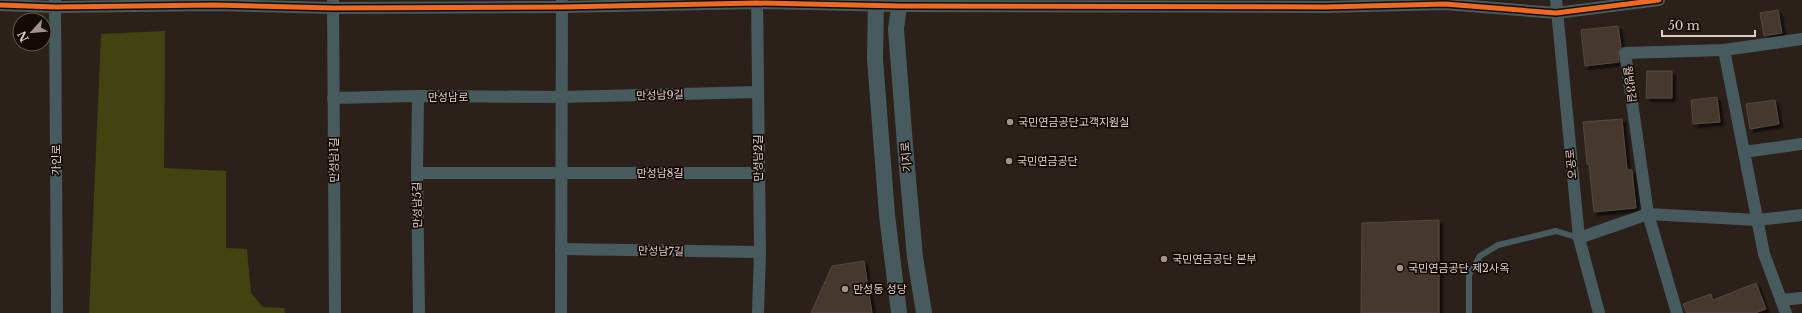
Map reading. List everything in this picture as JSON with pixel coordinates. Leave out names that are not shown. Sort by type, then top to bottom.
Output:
[{"type":"street","name":"오공로","points":[[1556,0],[1579,238],[1599,313]]},
{"type":"street","points":[[0,5],[56,3],[562,4],[757,1],[876,3],[1256,3],[1326,7],[1445,2],[1556,12],[1659,0]]},
{"type":"street","name":"만성남2길","points":[[757,1],[760,252],[758,313]]},
{"type":"street","name":"가인로","points":[[56,3],[57,313]]},
{"type":"street","name":"기지로","points":[[876,3],[875,59],[888,215],[899,313]]},
{"type":"street","name":"기지로","points":[[900,3],[896,29],[915,257],[924,313]]},
{"type":"street","name":"만성남1길","points":[[333,4],[335,313]]},
{"type":"street","points":[[561,313],[562,4]]},
{"type":"street","name":"월방3길","points":[[1677,313],[1648,214],[1625,53],[1724,50],[1802,39]]},
{"type":"street","points":[[1724,50],[1764,254],[1786,313]]},
{"type":"street","name":"만성남9길","points":[[562,98],[758,92]]},
{"type":"street","name":"만성남로","points":[[333,98],[418,96],[562,98]]},
{"type":"street","name":"만성남5길","points":[[418,96],[417,173],[419,313]]},
{"type":"street","points":[[1744,152],[1802,144]]},
{"type":"street","points":[[417,173],[562,174]]},
{"type":"street","name":"만성남8길","points":[[562,174],[758,173]]},
{"type":"street","points":[[1579,238],[1648,214],[1758,220],[1802,216]]},
{"type":"street","name":"만성남7길","points":[[561,249],[760,252]]},
{"type":"street","points":[[1781,300],[1802,298]]},
{"type":"lane","points":[[1469,313],[1469,274],[1480,256],[1498,245],[1556,231],[1579,238]]},
{"type":"shaded area","points":[[165,31],[164,168],[226,171],[226,248],[247,249],[251,293],[263,307],[284,308],[285,313],[89,313],[101,34]]},
{"type":"building","points":[[1778,10],[1782,33],[1764,36],[1760,13]]},
{"type":"building","points":[[1618,26],[1621,47],[1618,54],[1619,62],[1585,66],[1581,30]]},
{"type":"building","points":[[1647,71],[1672,71],[1672,98],[1646,98]]},
{"type":"building","points":[[1717,97],[1720,122],[1693,124],[1691,100]]},
{"type":"building","points":[[1775,100],[1779,124],[1750,129],[1746,104]]},
{"type":"building","points":[[1622,119],[1627,170],[1632,170],[1636,208],[1594,212],[1583,122]]},
{"type":"building","name":"국민연금공단 제2사옥","points":[[1439,220],[1439,313],[1361,313],[1362,223]]},
{"type":"building","name":"만성동 성당","points":[[864,261],[872,313],[811,313],[832,266]]},
{"type":"building","points":[[1756,283],[1766,309],[1755,313],[1687,313],[1683,304],[1711,294],[1713,300]]},
{"type":"cycle path","points":[[0,5],[56,7],[213,5],[333,8],[562,7],[757,3],[900,6],[1326,7],[1445,4],[1556,13],[1659,0]]},
{"type":"place","name":"국민연금공단고객지원실","points":[[1010,122]]},
{"type":"place","name":"국민연금공단","points":[[1009,161]]},
{"type":"place","name":"국민연금공단 본부","points":[[1164,259]]},
{"type":"place","name":"국민연금공단 제2사옥","points":[[1400,268]]},
{"type":"place","name":"만성동 성당","points":[[845,289]]}]
